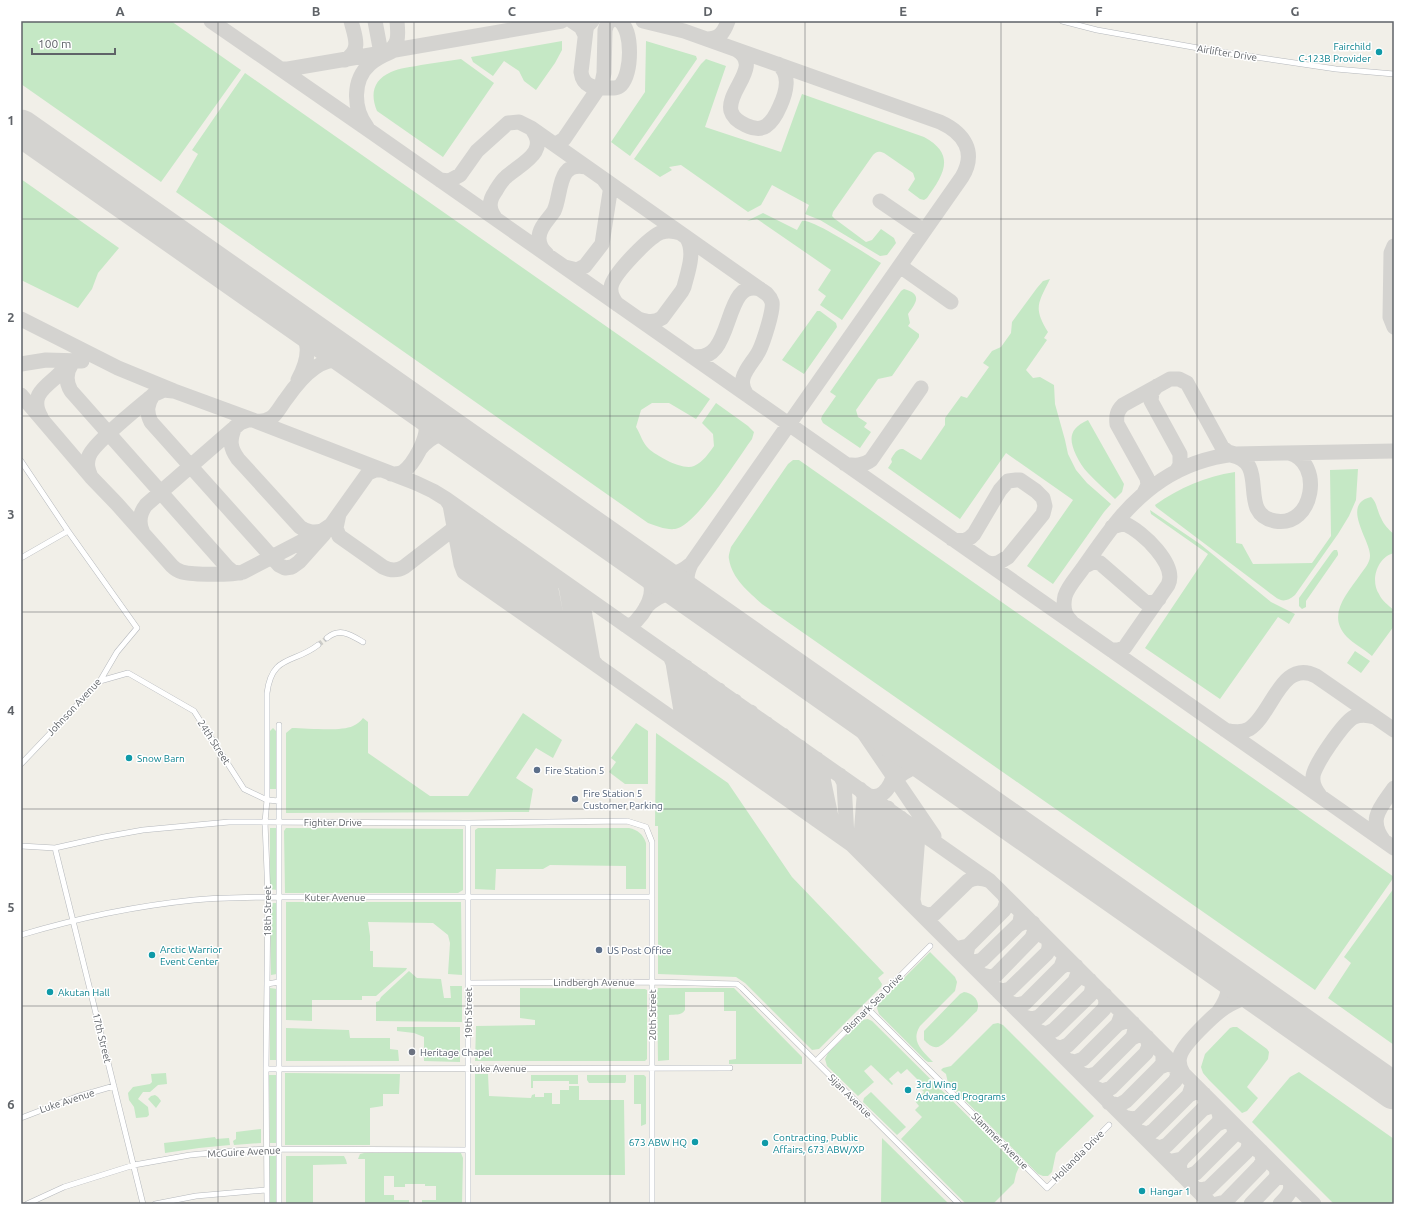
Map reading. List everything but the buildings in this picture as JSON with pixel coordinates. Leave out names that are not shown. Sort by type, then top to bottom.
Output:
[{"type":"street","name":"Airlifter Drive","points":[[1062,21],[1097,30],[1215,51],[1336,69],[1394,74]]},
{"type":"street","points":[[21,461],[68,531],[21,558]]},
{"type":"street","name":"Johnson Avenue","points":[[21,764],[100,680],[118,652],[137,628],[68,531]]},
{"type":"street","points":[[328,638],[335,633],[345,632],[363,642]]},
{"type":"street","name":"18th Street","points":[[266,1204],[268,897],[265,822],[267,800],[267,693],[270,677],[275,669],[318,645]]},
{"type":"street","name":"24th Street","points":[[100,680],[128,673],[194,711],[244,789],[267,800],[279,801]]},
{"type":"street","name":"18th Street","points":[[279,725],[279,1204]]},
{"type":"street","name":"Fighter Drive","points":[[21,846],[55,848],[143,830],[214,823],[279,821],[468,823],[627,821],[646,827]]},
{"type":"street","name":"19th Street","points":[[468,823],[468,1204]]},
{"type":"street","name":"20th Street","points":[[646,827],[652,842],[652,1204]]},
{"type":"street","name":"17th Street","points":[[55,848],[143,1204]]},
{"type":"street","name":"Kuter Avenue","points":[[21,935],[74,920],[106,913],[194,900],[268,897],[652,897]]},
{"type":"street","name":"Bismark Sea Drive","points":[[816,1061],[930,946]]},
{"type":"street","points":[[267,984],[279,982]]},
{"type":"street","name":"Lindbergh Avenue","points":[[468,983],[731,983],[742,988]]},
{"type":"street","name":"Sijan Avenue","points":[[742,988],[957,1204]]},
{"type":"street","name":"Slammer Avenue","points":[[868,1009],[1047,1188]]},
{"type":"street","name":"Luke Avenue","points":[[266,1069],[730,1068]]},
{"type":"street","name":"Luke Avenue","points":[[21,1118],[75,1098],[114,1086]]},
{"type":"street","name":"Hollandia Drive","points":[[1047,1188],[1110,1125]]},
{"type":"street","name":"McGuire Avenue","points":[[27,1204],[64,1187],[134,1165],[190,1155],[233,1151],[267,1150],[468,1150]]},
{"type":"street","points":[[155,1204],[196,1196],[266,1190]]},
{"type":"green space","points":[[21,21],[171,21],[241,70],[161,182],[21,84]]},
{"type":"green space","points":[[562,41],[562,50],[555,63],[536,90],[524,81],[519,71],[504,61],[493,76],[473,62],[471,57]]},
{"type":"green space","points":[[646,41],[696,56],[697,59],[630,156],[611,142],[645,92]]},
{"type":"green space","points":[[461,59],[494,83],[443,157],[377,111],[374,93],[380,79],[394,71]]},
{"type":"green space","points":[[706,59],[726,66],[705,127],[781,152],[802,94],[924,137],[941,151],[944,158],[942,173],[927,198],[924,200],[920,199],[908,190],[915,179],[913,173],[884,153],[878,152],[873,155],[833,212],[832,216],[835,219],[866,242],[872,240],[881,229],[894,238],[896,243],[887,255],[880,256],[820,220],[805,214],[809,205],[772,185],[761,205],[748,212],[681,165],[669,167],[672,170],[660,177],[634,159]]},
{"type":"green space","points":[[245,73],[710,399],[696,419],[669,403],[652,403],[641,410],[636,427],[645,444],[653,452],[677,465],[689,467],[700,462],[706,457],[714,446],[713,434],[702,423],[716,403],[748,426],[754,432],[752,439],[716,490],[694,516],[684,525],[675,529],[648,523],[176,192],[198,154],[192,150]]},
{"type":"green space","points":[[21,179],[119,248],[98,273],[92,289],[78,308],[21,280]]},
{"type":"green space","points":[[763,213],[797,230],[802,221],[817,225],[881,263],[842,320],[820,305],[826,296],[818,290],[831,270],[757,219],[747,221]]},
{"type":"green space","points":[[1050,279],[1040,300],[1039,306],[1040,317],[1048,332],[1044,338],[1047,340],[1026,370],[1033,378],[1040,377],[1054,385],[1055,404],[1068,454],[1076,470],[1087,483],[1111,504],[1053,584],[1027,566],[1073,500],[1006,453],[960,519],[888,468],[892,462],[891,459],[893,455],[897,450],[901,449],[921,460],[945,425],[945,418],[961,396],[967,398],[989,367],[983,363],[992,351],[1001,347],[1011,333],[1012,322],[1043,281]]},
{"type":"green space","points":[[904,289],[914,293],[916,296],[915,303],[908,314],[910,323],[908,326],[919,334],[919,337],[892,376],[878,379],[856,410],[858,417],[867,423],[864,427],[871,432],[860,448],[823,423],[821,419],[836,396],[830,392],[901,291]]},
{"type":"green space","points":[[817,311],[820,311],[836,323],[837,327],[804,374],[782,360]]},
{"type":"green space","points":[[1088,420],[1124,484],[1122,492],[1115,499],[1086,471],[1073,449],[1072,434],[1074,430],[1077,426]]},
{"type":"green space","points":[[793,460],[799,460],[1394,877],[1315,990],[762,604],[747,590],[737,579],[731,566],[729,556],[731,547],[788,464]]},
{"type":"green space","points":[[1358,469],[1356,500],[1349,516],[1295,595],[1287,600],[1280,600],[1273,596],[1155,505],[1174,493],[1193,484],[1213,477],[1235,472],[1236,543],[1242,544],[1253,564],[1312,563],[1331,536],[1330,470]]},
{"type":"green space","points":[[1371,497],[1375,501],[1383,523],[1394,534],[1394,553],[1388,555],[1379,564],[1375,576],[1375,583],[1376,589],[1382,599],[1394,610],[1394,626],[1372,656],[1347,637],[1341,629],[1338,621],[1338,613],[1345,597],[1370,559],[1369,549],[1357,515],[1358,507],[1362,501]]},
{"type":"green space","points":[[1150,510],[1200,544],[1271,602],[1295,614],[1289,624],[1278,617],[1220,699],[1145,648],[1208,554],[1151,514]]},
{"type":"green space","points":[[1334,550],[1337,550],[1338,555],[1306,601],[1306,607],[1302,609],[1299,606],[1299,598]]},
{"type":"green space","points":[[1355,651],[1370,661],[1361,673],[1347,663]]},
{"type":"green space","points":[[523,713],[562,740],[553,758],[536,748],[516,778],[533,789],[529,812],[286,813],[286,733],[292,728],[340,729],[353,726],[363,718],[368,722],[368,753],[430,796],[468,796]]},
{"type":"green space","points":[[636,723],[648,731],[648,784],[625,784],[609,772],[616,762],[611,758]]},
{"type":"green space","points":[[273,728],[277,732],[277,789],[270,789],[270,731]]},
{"type":"green space","points":[[656,733],[728,783],[792,877],[884,973],[878,978],[882,984],[881,987],[819,1049],[812,1050],[745,983],[736,977],[658,974],[658,826],[655,826]]},
{"type":"green space","points":[[270,828],[277,828],[277,890],[270,889]]},
{"type":"green space","points":[[286,828],[463,829],[463,890],[458,893],[285,893],[284,831]]},
{"type":"green space","points":[[478,828],[629,828],[638,831],[646,843],[646,889],[626,889],[626,866],[550,865],[543,869],[496,869],[495,890],[475,889],[475,830]]},
{"type":"green space","points":[[1394,888],[1394,1045],[1328,998],[1351,963],[1344,957]]},
{"type":"green space","points":[[286,902],[461,902],[462,975],[448,974],[450,943],[448,935],[433,923],[368,922],[370,951],[373,951],[373,967],[407,968],[406,970],[376,996],[362,996],[362,1000],[312,1000],[312,1021],[286,1020]]},
{"type":"green space","points":[[270,903],[278,903],[277,974],[271,975]]},
{"type":"green space","points":[[930,952],[955,977],[957,982],[955,991],[920,1026],[917,1032],[916,1037],[919,1046],[933,1062],[928,1062],[925,1060],[879,1014],[877,1008],[879,1003]]},
{"type":"green space","points":[[409,971],[417,978],[441,979],[444,998],[451,998],[450,986],[462,986],[462,1022],[376,1021],[376,1002],[379,1001],[381,997]]},
{"type":"green space","points":[[270,988],[277,989],[277,1060],[270,1060]]},
{"type":"green space","points":[[520,988],[647,990],[647,1059],[645,1061],[475,1061],[476,1026],[535,1025],[535,1020],[520,1018]]},
{"type":"green space","points":[[658,988],[734,988],[802,1057],[802,1064],[729,1064],[729,1060],[736,1059],[736,1011],[724,1011],[724,992],[685,992],[685,1010],[680,1014],[669,1015],[669,1060],[658,1061]]},
{"type":"green space","points":[[964,992],[975,998],[978,1004],[977,1011],[941,1045],[934,1047],[930,1045],[924,1040],[924,1031],[960,994]]},
{"type":"green space","points":[[868,1019],[872,1021],[1019,1167],[1014,1183],[993,1204],[966,1204],[901,1139],[922,1117],[915,1110],[919,1106],[915,1101],[924,1092],[916,1084],[919,1081],[907,1069],[901,1074],[898,1071],[889,1079],[893,1084],[892,1085],[871,1065],[864,1071],[874,1082],[858,1096],[827,1066],[825,1059],[828,1053],[862,1020]]},
{"type":"green space","points":[[998,1023],[1003,1025],[1094,1116],[1056,1153],[1052,1172],[1048,1176],[1038,1174],[948,1083],[946,1074],[941,1070],[951,1066],[993,1024]]},
{"type":"green space","points":[[397,1027],[460,1027],[460,1062],[424,1061],[424,1037],[414,1033],[397,1031]]},
{"type":"green space","points":[[1237,1027],[1269,1052],[1268,1059],[1247,1087],[1258,1098],[1247,1111],[1242,1113],[1209,1080],[1203,1073],[1201,1067],[1205,1054],[1230,1028]]},
{"type":"green space","points":[[286,1028],[349,1030],[350,1038],[390,1038],[390,1049],[398,1050],[399,1061],[286,1061]]},
{"type":"green space","points":[[1299,1072],[1394,1139],[1394,1204],[1334,1204],[1252,1122],[1290,1077]]},
{"type":"green space","points":[[166,1073],[167,1084],[158,1085],[150,1092],[143,1092],[138,1099],[148,1107],[149,1115],[147,1117],[136,1118],[134,1107],[129,1100],[128,1093],[133,1087],[150,1084],[152,1082],[151,1074]]},
{"type":"green space","points":[[285,1073],[400,1074],[399,1094],[383,1094],[383,1106],[370,1108],[370,1145],[285,1145]]},
{"type":"green space","points":[[475,1074],[488,1074],[489,1096],[531,1098],[532,1095],[535,1094],[535,1097],[544,1097],[544,1093],[552,1093],[552,1104],[560,1104],[560,1090],[569,1090],[569,1086],[579,1086],[579,1100],[624,1100],[625,1175],[475,1175]]},
{"type":"green space","points":[[269,1075],[276,1075],[276,1143],[270,1143]]},
{"type":"green space","points":[[531,1075],[578,1075],[578,1084],[569,1084],[569,1081],[533,1081],[533,1088],[531,1088]]},
{"type":"green space","points":[[587,1075],[626,1075],[626,1081],[625,1083],[589,1083],[587,1080]]},
{"type":"green space","points":[[634,1075],[644,1075],[646,1077],[646,1124],[641,1126],[641,1104],[634,1104]]},
{"type":"green space","points":[[871,1092],[906,1127],[897,1135],[863,1102],[864,1098]]},
{"type":"green space","points":[[155,1095],[161,1101],[156,1108],[148,1099]]},
{"type":"green space","points":[[261,1129],[261,1143],[234,1145],[233,1141],[236,1139],[236,1132]]},
{"type":"green space","points":[[215,1137],[216,1139],[229,1138],[230,1145],[165,1153],[164,1143]]},
{"type":"green space","points":[[882,1138],[949,1204],[881,1204]]},
{"type":"green space","points":[[461,1153],[463,1158],[462,1204],[422,1204],[422,1200],[436,1200],[436,1186],[425,1186],[425,1184],[405,1184],[405,1187],[394,1187],[394,1176],[384,1176],[384,1195],[394,1195],[394,1200],[409,1200],[409,1203],[411,1204],[365,1204],[365,1159],[358,1159],[360,1154]]},
{"type":"green space","points":[[269,1156],[277,1156],[277,1204],[269,1204]]},
{"type":"green space","points":[[286,1156],[344,1156],[347,1164],[313,1165],[313,1204],[286,1204]]},
{"type":"taxiway","points":[[211,21],[1394,848]]},
{"type":"taxiway","points":[[345,60],[354,52],[356,43],[351,21]]},
{"type":"taxiway","points":[[375,21],[381,53]]},
{"type":"taxiway","points":[[387,52],[396,43],[398,35],[397,21]]},
{"type":"taxiway","points":[[367,127],[359,112],[356,95],[357,86],[364,71],[379,58],[395,50],[562,21]]},
{"type":"taxiway","points":[[572,21],[581,27],[585,35]]},
{"type":"taxiway","points":[[592,21],[587,26],[586,30],[581,72],[584,81],[590,86],[597,88],[618,87],[625,79],[630,52],[627,34],[620,21]]},
{"type":"taxiway","points":[[552,143],[558,143],[564,139],[602,83],[604,73],[605,30],[610,21]]},
{"type":"taxiway","points":[[643,21],[684,31],[940,122],[956,132],[966,144],[968,152],[966,168],[962,177],[691,564],[687,577],[688,587],[694,597],[703,606]]},
{"type":"taxiway","points":[[707,39],[715,38],[721,34],[728,21]]},
{"type":"taxiway","points":[[737,50],[744,56],[746,63],[742,79],[733,95],[731,111],[736,119],[751,127],[762,128],[766,126],[776,114],[782,101],[786,78],[785,73],[778,64]]},
{"type":"taxiway","points":[[281,69],[382,53]]},
{"type":"taxiway","points":[[440,180],[449,181],[460,175],[477,151],[508,123],[519,122],[531,128],[767,294],[772,302],[771,312],[768,326],[759,351],[743,377],[743,389],[747,395]]},
{"type":"taxiway","points":[[496,219],[490,206],[491,199],[504,179],[531,157],[536,151],[538,144],[536,136],[531,128]]},
{"type":"taxiway","points":[[547,254],[540,245],[539,234],[542,227],[554,211],[565,173],[577,166],[586,167]]},
{"type":"taxiway","points":[[565,267],[577,270],[585,266],[602,244],[610,192],[610,188],[604,180]]},
{"type":"taxiway","points":[[880,201],[924,231]]},
{"type":"taxiway","points":[[617,304],[612,296],[611,287],[618,273],[625,265],[649,240],[656,235],[667,231],[680,233]]},
{"type":"taxiway","points":[[639,319],[650,322],[662,318],[682,291],[689,268],[691,255],[689,243],[686,237]]},
{"type":"taxiway","points":[[1394,246],[1391,253],[1390,317],[1394,327]]},
{"type":"taxiway","points":[[900,266],[951,302]]},
{"type":"taxiway","points":[[691,356],[705,356],[715,348],[722,336],[739,296],[748,289],[760,289]]},
{"type":"taxiway","points":[[21,319],[118,368],[174,391],[416,483],[446,499],[990,881],[1314,1204]]},
{"type":"taxiway","points":[[293,319],[303,334],[307,348],[305,363],[298,380]]},
{"type":"taxiway","points":[[21,364],[46,360],[82,361]]},
{"type":"taxiway","points":[[256,421],[265,421],[273,416],[292,390],[315,368],[334,360],[344,360],[356,363]]},
{"type":"taxiway","points":[[72,363],[68,370],[67,377],[71,391],[227,567],[233,572],[240,573]]},
{"type":"taxiway","points":[[41,417],[37,404],[39,394],[72,363]]},
{"type":"taxiway","points":[[1144,493],[1148,485],[1147,478],[1117,424],[1117,414],[1123,405],[1170,379],[1179,379],[1187,383],[1222,447],[1228,452],[1235,454]]},
{"type":"taxiway","points":[[1157,386],[1152,392],[1151,401],[1180,454],[1180,465],[1176,472]]},
{"type":"taxiway","points":[[845,464],[859,465],[871,460],[921,388]]},
{"type":"taxiway","points":[[173,391],[164,390],[153,395],[149,402],[148,408],[148,415],[151,422],[279,565],[285,568],[292,567],[299,562],[324,534]]},
{"type":"taxiway","points":[[21,395],[91,477],[172,566],[182,572],[195,574],[231,574],[243,572],[331,525],[368,473],[375,470],[381,470]]},
{"type":"taxiway","points":[[91,477],[88,469],[88,462],[89,456],[93,450],[118,425],[152,396]]},
{"type":"taxiway","points":[[391,474],[403,472],[412,463],[425,437],[426,425],[424,418],[410,401]]},
{"type":"taxiway","points":[[143,533],[140,526],[140,519],[146,505],[240,423],[253,420]]},
{"type":"taxiway","points":[[235,427],[231,444],[238,459],[300,527],[310,532],[322,531]]},
{"type":"taxiway","points":[[420,449],[429,440],[438,435],[448,434],[461,436]]},
{"type":"taxiway","points":[[1071,621],[1065,613],[1064,603],[1066,592],[1073,582],[1118,520],[1128,509],[1149,489],[1179,470],[1216,457],[1235,454],[1394,451]]},
{"type":"taxiway","points":[[1231,455],[1243,460],[1249,467],[1257,509],[1264,516],[1275,521],[1288,520],[1299,515],[1306,505],[1310,493],[1310,480],[1307,468],[1300,459],[1289,453]]},
{"type":"taxiway","points":[[952,539],[964,540],[972,536],[1000,490],[1008,481],[1020,480],[1043,498],[1045,506],[1043,514],[1008,557],[998,563],[992,564],[986,562]]},
{"type":"taxiway","points":[[446,499],[450,505],[461,564],[464,572],[851,844],[1211,1204]]},
{"type":"taxiway","points":[[463,511],[466,515],[477,578],[481,584]]},
{"type":"taxiway","points":[[339,514],[336,528],[339,536],[383,567],[391,570],[404,567],[461,523]]},
{"type":"taxiway","points":[[479,522],[483,527],[494,588],[497,595]]},
{"type":"taxiway","points":[[1111,650],[1119,650],[1125,647],[1168,585],[1170,577],[1168,568],[1163,559],[1149,541],[1125,524],[1112,527]]},
{"type":"taxiway","points":[[496,534],[500,540],[510,599],[514,607]]},
{"type":"taxiway","points":[[512,545],[516,552],[526,609],[528,616],[531,619]]},
{"type":"taxiway","points":[[529,557],[532,562],[543,622],[546,629]]},
{"type":"taxiway","points":[[625,625],[631,625],[636,622],[650,599],[651,586],[649,580],[636,560]]},
{"type":"taxiway","points":[[1085,566],[1093,562],[1100,563],[1145,602],[1153,603],[1159,599]]},
{"type":"taxiway","points":[[650,569],[661,573],[671,574],[681,571],[691,564]]},
{"type":"taxiway","points":[[545,569],[548,574],[560,636],[563,641]]},
{"type":"taxiway","points":[[563,581],[566,586],[577,648],[580,653]]},
{"type":"taxiway","points":[[578,592],[582,599],[593,661],[596,664]]},
{"type":"taxiway","points":[[646,607],[658,597],[670,594],[676,594],[697,602]]},
{"type":"taxiway","points":[[670,656],[673,663],[683,723],[687,728]]},
{"type":"taxiway","points":[[686,667],[689,674],[699,733],[704,740]]},
{"type":"taxiway","points":[[1225,730],[1237,732],[1249,729],[1257,722],[1285,681],[1294,675],[1304,673],[1316,676],[1394,730]]},
{"type":"taxiway","points":[[702,678],[705,684],[716,745],[720,751]]},
{"type":"taxiway","points":[[719,690],[733,757],[736,762]]},
{"type":"taxiway","points":[[735,701],[738,707],[749,769],[753,775]]},
{"type":"taxiway","points":[[839,702],[857,723],[934,836]]},
{"type":"taxiway","points":[[751,712],[755,720],[766,780],[770,786]]},
{"type":"taxiway","points":[[1321,797],[1315,788],[1313,777],[1314,771],[1323,754],[1343,727],[1354,717],[1359,715],[1375,717]]},
{"type":"taxiway","points":[[767,724],[772,731],[782,792],[786,798]]},
{"type":"taxiway","points":[[870,796],[882,794],[887,790],[893,777],[896,764],[891,746],[878,729]]},
{"type":"taxiway","points":[[783,735],[787,741],[799,803],[802,809]]},
{"type":"taxiway","points":[[800,747],[804,754],[815,813],[818,821]]},
{"type":"taxiway","points":[[817,759],[820,764],[834,831]]},
{"type":"taxiway","points":[[890,785],[904,772],[917,768],[924,768],[947,777]]},
{"type":"taxiway","points":[[840,775],[844,783],[847,837],[850,843]]},
{"type":"taxiway","points":[[1384,841],[1379,833],[1376,820],[1381,807],[1394,788]]},
{"type":"taxiway","points":[[860,789],[864,795],[860,848],[862,855]]},
{"type":"taxiway","points":[[874,799],[878,805],[873,860],[876,869]]},
{"type":"taxiway","points":[[888,808],[891,816],[886,874],[889,882]]},
{"type":"taxiway","points":[[901,818],[905,826],[900,887],[902,894]]},
{"type":"taxiway","points":[[915,827],[918,835],[913,900],[915,908]]},
{"type":"taxiway","points":[[920,912],[927,915],[934,914],[968,881],[978,878],[990,881]]},
{"type":"taxiway","points":[[959,948],[968,946],[1004,910],[1007,901],[1004,895]]},
{"type":"taxiway","points":[[968,946],[966,955],[968,961],[975,962],[982,960],[1018,925],[1021,916]]},
{"type":"taxiway","points":[[982,975],[991,977],[996,975],[1032,938],[1035,930],[1033,923],[1024,922],[1018,925]]},
{"type":"taxiway","points":[[996,989],[1003,991],[1010,989],[1047,953],[1049,942],[1047,938],[1043,936]]},
{"type":"taxiway","points":[[1010,1003],[1017,1005],[1025,1003],[1061,967],[1064,959]]},
{"type":"taxiway","points":[[1212,963],[1222,974],[1228,985],[1227,997],[1219,1011]]},
{"type":"taxiway","points":[[1024,1017],[1032,1019],[1039,1017],[1075,981],[1078,973],[1076,966],[1066,964],[1061,967]]},
{"type":"taxiway","points":[[1038,1031],[1046,1034],[1054,1030],[1090,995],[1092,984],[1090,980],[1086,979]]},
{"type":"taxiway","points":[[1053,1046],[1061,1048],[1068,1045],[1104,1009],[1106,1004],[1105,995],[1101,993]]},
{"type":"taxiway","points":[[1183,1073],[1179,1060],[1182,1051],[1199,1030],[1219,1012],[1234,1002],[1244,999],[1255,999],[1271,1004]]},
{"type":"taxiway","points":[[1067,1060],[1075,1062],[1083,1059],[1118,1024],[1121,1016]]},
{"type":"taxiway","points":[[1081,1074],[1088,1076],[1096,1074],[1133,1037],[1135,1029],[1133,1023],[1126,1021],[1118,1024]]},
{"type":"taxiway","points":[[1095,1088],[1102,1091],[1111,1088],[1146,1053],[1149,1046],[1147,1037],[1138,1035],[1132,1038]]},
{"type":"taxiway","points":[[1109,1103],[1119,1105],[1126,1101],[1160,1067],[1163,1063],[1163,1057]]},
{"type":"taxiway","points":[[1124,1117],[1132,1119],[1138,1118],[1175,1081],[1178,1075],[1175,1066],[1167,1064],[1160,1067]]},
{"type":"taxiway","points":[[1138,1131],[1147,1134],[1153,1131],[1189,1095],[1192,1086]]},
{"type":"taxiway","points":[[1152,1145],[1160,1148],[1167,1145],[1203,1109],[1206,1104],[1204,1094],[1195,1092],[1189,1095]]},
{"type":"taxiway","points":[[1172,1161],[1182,1159],[1219,1122],[1220,1117],[1218,1109],[1212,1106],[1203,1109]]},
{"type":"taxiway","points":[[1182,1159],[1179,1165],[1181,1174],[1189,1176],[1196,1173],[1233,1136],[1235,1131],[1232,1123],[1224,1121],[1217,1124]]},
{"type":"taxiway","points":[[1195,1188],[1201,1190],[1209,1188],[1246,1152],[1249,1142],[1247,1137],[1243,1136]]},
{"type":"taxiway","points":[[1217,1204],[1225,1202],[1260,1166],[1263,1160],[1261,1151],[1257,1150]]},
{"type":"taxiway","points":[[1251,1204],[1276,1178],[1276,1168],[1272,1164]]},
{"type":"taxiway","points":[[1280,1204],[1287,1196],[1291,1187],[1289,1179],[1285,1178]]},
{"type":"runway","points":[[21,128],[1394,1091]]},
{"type":"tunnel","points":[[318,645],[327,638]]},
{"type":"place","name":"Fairchild C-123B Provider","points":[[1379,52]]},
{"type":"place","name":"Snow Barn","points":[[129,758]]},
{"type":"place","name":"Fire Station 5","points":[[537,770]]},
{"type":"place","name":"Fire Station 5 Customer Parking","points":[[575,799]]},
{"type":"place","name":"US Post Office","points":[[599,950]]},
{"type":"place","name":"Arctic Warrior Event Center","points":[[152,955]]},
{"type":"place","name":"Akutan Hall","points":[[50,992]]},
{"type":"place","name":"Heritage Chapel","points":[[412,1052]]},
{"type":"place","name":"3rd Wing Advanced Programs","points":[[908,1090]]},
{"type":"place","name":"673 ABW HQ","points":[[695,1142]]},
{"type":"place","name":"Contracting, Public Affairs, 673 ABW/XP","points":[[765,1143]]},
{"type":"place","name":"Hangar 1","points":[[1142,1191]]}]
